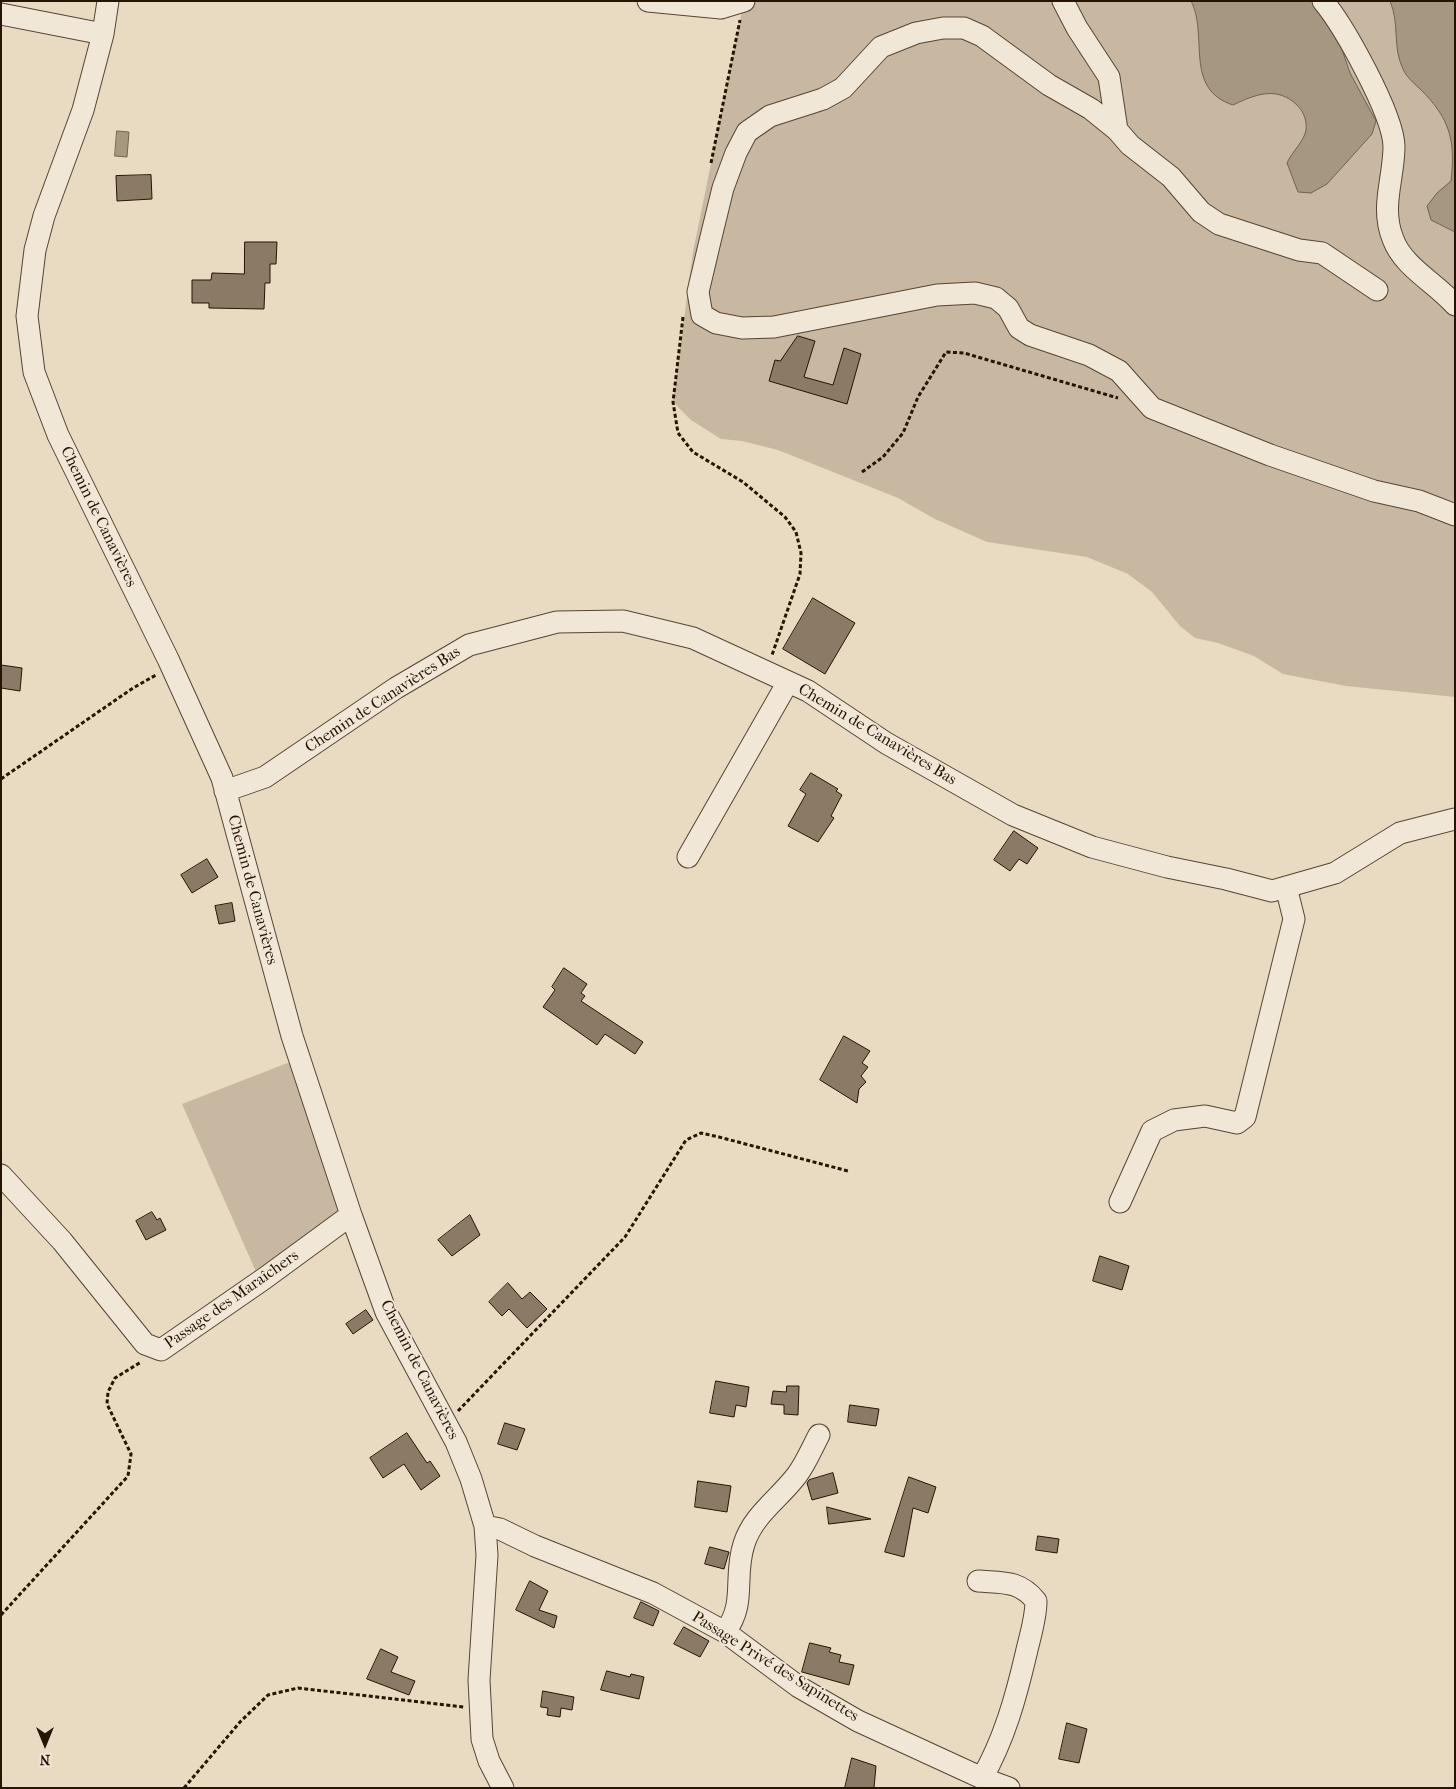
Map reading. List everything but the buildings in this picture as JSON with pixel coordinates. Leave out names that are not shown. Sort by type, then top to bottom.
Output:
[{"type":"street","name":"Chemin de Canavières","points":[[108,1],[104,34],[83,110],[44,216],[35,250],[28,290],[27,316],[34,372],[58,435],[168,659],[222,778],[292,1036],[351,1215],[386,1312],[446,1424],[471,1479],[485,1526],[487,1554],[479,1709],[482,1739],[489,1761],[503,1788]]},
{"type":"street","points":[[648,1],[721,8],[744,2]]},
{"type":"street","points":[[1063,1],[1077,28],[1109,77],[1117,130]]},
{"type":"street","points":[[1322,1],[1344,30],[1390,122],[1394,143],[1394,161],[1386,199],[1387,217],[1393,241],[1410,264],[1442,290],[1455,305]]},
{"type":"street","points":[[1,14],[104,34]]},
{"type":"street","points":[[1377,290],[1322,254],[1299,250],[1219,224],[1201,212],[1171,177],[1130,145],[1117,130],[1091,109],[1049,85],[982,36],[964,28],[943,28],[916,33],[881,47],[843,88],[823,100],[770,116],[747,132],[736,153],[719,204],[698,292],[702,315],[716,323],[742,328],[774,327],[937,294],[975,293],[996,298],[1008,308],[1019,328],[1030,335],[1088,355],[1119,371],[1152,408],[1270,455],[1374,491],[1419,501],[1455,515]]},
{"type":"street","name":"Chemin de Canavières Bas","points":[[225,791],[265,776],[396,688],[469,645],[557,622],[623,621],[693,638],[765,673],[808,691],[886,743],[1013,815],[1092,847],[1272,891],[1335,873],[1400,833],[1455,820]]},
{"type":"street","points":[[688,857],[788,682]]},
{"type":"street","points":[[1120,1202],[1152,1131],[1174,1120],[1205,1116],[1237,1122],[1245,1117],[1294,919],[1286,887]]},
{"type":"street","name":"Passage des Maraîchers","points":[[1,1175],[62,1241],[145,1344],[161,1350],[219,1311],[351,1215]]},
{"type":"street","points":[[725,1632],[737,1612],[739,1561],[744,1542],[755,1520],[798,1474],[819,1434]]},
{"type":"street","name":"Passage Privé des Sapinettes","points":[[485,1526],[500,1529],[535,1546],[645,1590],[725,1632],[799,1687],[858,1721],[982,1778],[1009,1788]]},
{"type":"street","points":[[978,1582],[1009,1583],[1023,1588],[1036,1601],[1036,1614],[1017,1689],[1002,1738],[982,1778]]},
{"type":"path","points":[[711,166],[744,2]]},
{"type":"path","points":[[684,311],[673,402],[678,433],[693,452],[743,482],[785,517],[796,532],[801,553],[800,574],[765,673]]},
{"type":"path","points":[[862,472],[882,457],[903,433],[918,397],[946,352],[964,353],[1124,399]]},
{"type":"path","points":[[1,780],[134,688],[159,673],[168,659]]},
{"type":"path","points":[[446,1424],[625,1237],[686,1140],[701,1134],[719,1137],[848,1171]]},
{"type":"path","points":[[1,1615],[128,1476],[131,1454],[107,1404],[108,1392],[115,1378],[161,1350]]},
{"type":"path","points":[[184,1788],[240,1722],[268,1695],[298,1688],[479,1709]]},
{"type":"shaded area","points":[[744,1],[1455,1],[1455,697],[1346,686],[1283,674],[1254,656],[1218,643],[1195,638],[1180,626],[1152,592],[1128,574],[1087,557],[987,542],[935,519],[898,498],[778,450],[742,441],[721,439],[691,420],[673,402],[693,252]]},
{"type":"shaded area","points":[[1191,1],[1311,1],[1333,23],[1350,73],[1376,121],[1372,134],[1327,184],[1311,193],[1298,192],[1287,163],[1306,130],[1304,117],[1297,105],[1282,95],[1266,94],[1258,95],[1233,105],[1218,97],[1208,87],[1202,74],[1196,15]]},
{"type":"shaded area","points":[[1390,1],[1455,1],[1455,232],[1431,220],[1427,206],[1437,193],[1451,181],[1452,145],[1450,135],[1435,105],[1410,80],[1403,69],[1398,52],[1395,18]]},
{"type":"shaded area","points":[[117,131],[129,132],[127,157],[115,156]]},
{"type":"shaded area","points":[[290,1062],[340,1213],[257,1274],[182,1104]]}]
